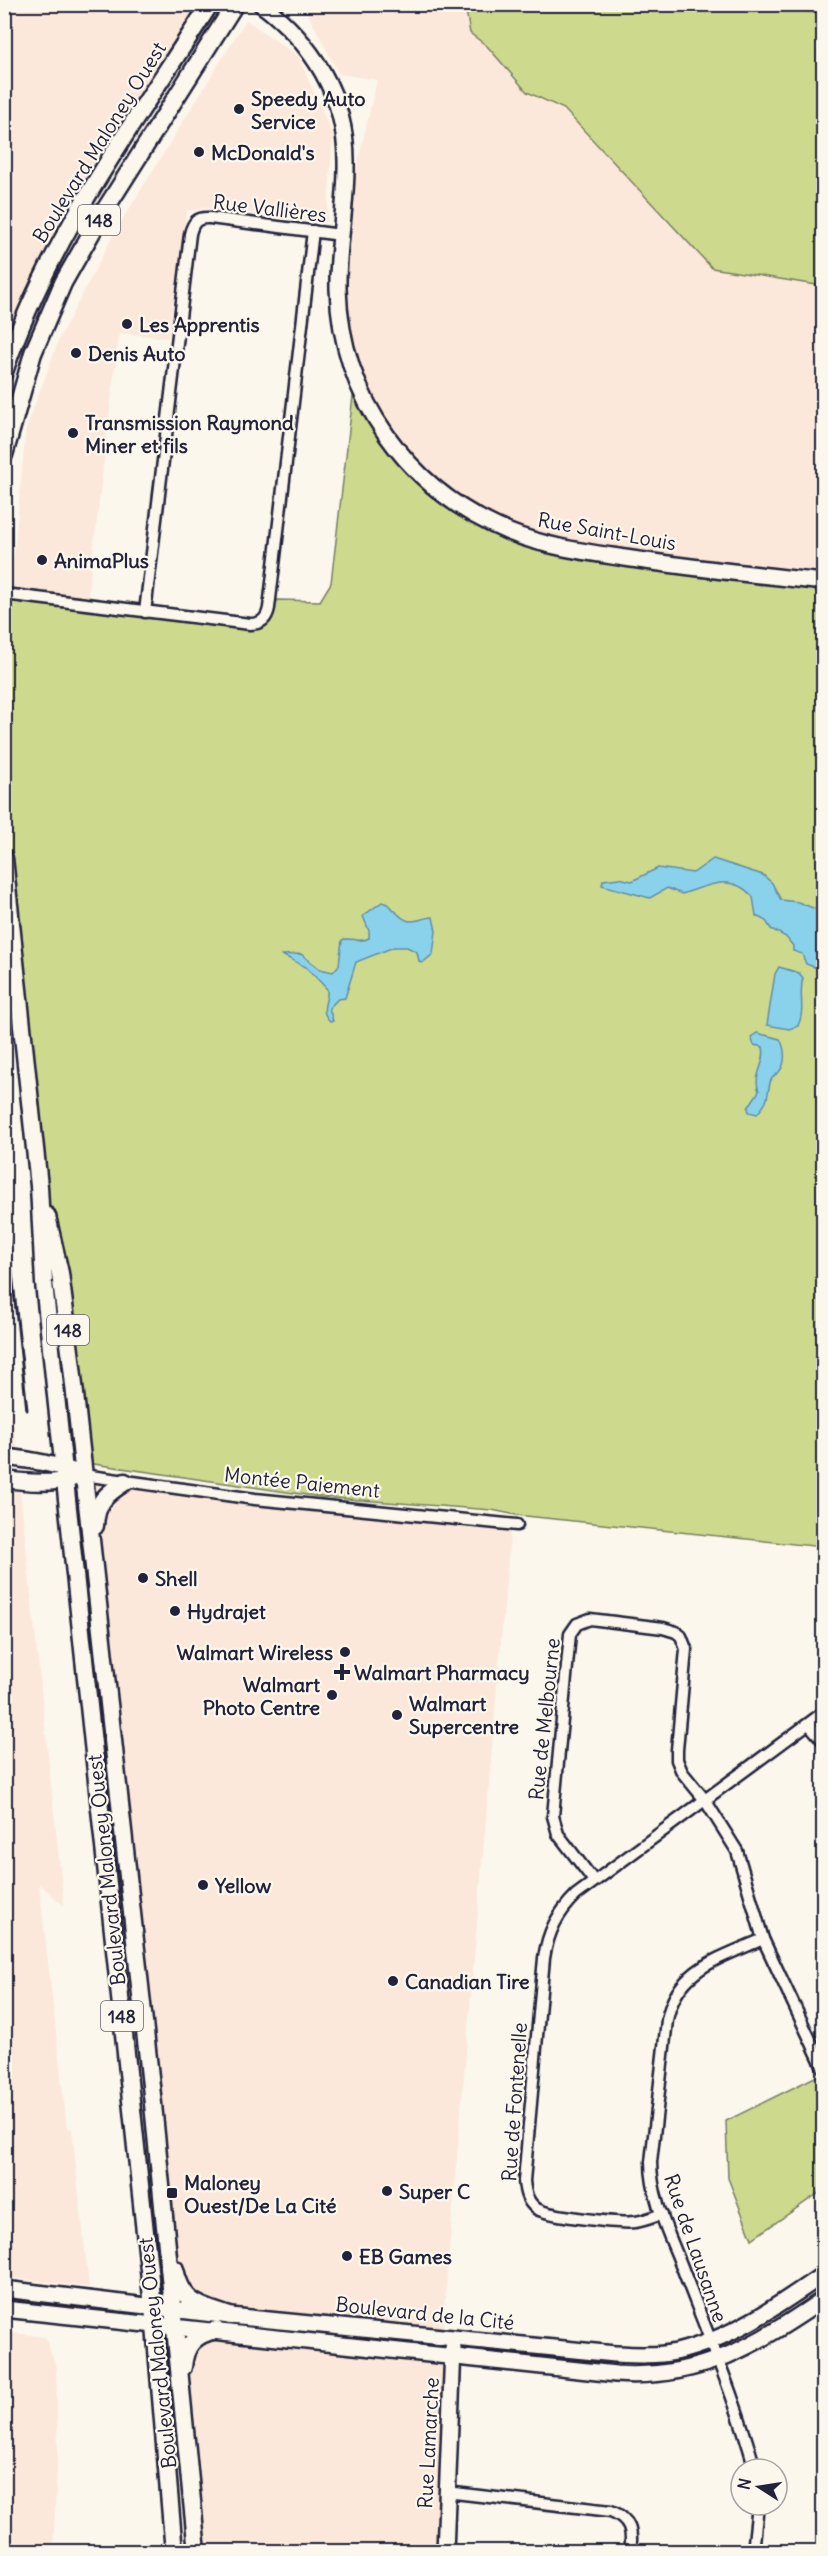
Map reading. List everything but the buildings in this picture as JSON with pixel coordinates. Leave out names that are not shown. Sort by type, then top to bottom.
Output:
[{"type":"main road","name":"Boulevard Maloney Ouest","points":[[4,372],[22,322],[44,273],[98,181],[210,4]]},
{"type":"main road","name":"Boulevard Maloney Ouest","points":[[4,455],[33,353],[63,283],[101,216],[234,4]]},
{"type":"main road","name":"Boulevard Maloney Ouest","points":[[4,858],[39,1186],[44,1283],[155,2325],[174,2552]]},
{"type":"main road","name":"Boulevard Maloney Ouest","points":[[39,1186],[53,1236],[66,1316],[164,2212],[197,2552]]},
{"type":"main road","points":[[93,1569],[97,1507],[106,1493],[125,1482]]},
{"type":"main road","points":[[164,2212],[177,2279],[184,2295],[197,2305],[230,2316]]},
{"type":"main road","points":[[180,2386],[186,2350],[198,2336],[216,2330]]},
{"type":"street","name":"Rue Saint-Louis","points":[[261,4],[293,30],[304,43],[314,57],[334,96],[346,148],[338,289],[344,345],[362,395],[379,426],[400,452],[454,501],[494,526],[541,543],[657,563],[824,582]]},
{"type":"street","name":"Rue Vallières","points":[[145,612],[194,221],[205,217],[341,235]]},
{"type":"street","points":[[4,594],[250,624],[261,622],[268,614],[312,231]]},
{"type":"street","name":"Montée Paiement","points":[[4,1457],[64,1474],[255,1499],[517,1525]]},
{"type":"street","name":"Montée Paiement","points":[[4,1479],[44,1482],[64,1474]]},
{"type":"street","name":"Rue de Melbourne","points":[[594,1881],[558,1834],[553,1816],[567,1644],[577,1624],[590,1619],[663,1628],[681,1636],[686,1657],[677,1760],[682,1772],[705,1800],[737,1851],[763,1939],[824,2069]]},
{"type":"street","name":"Rue de Fontenelle","points":[[662,2214],[633,2223],[552,2214],[536,2208],[527,2198],[524,2190],[546,1947],[553,1925],[559,1914],[576,1895],[824,1712]]},
{"type":"street","points":[[809,1724],[824,1742]]},
{"type":"street","name":"Rue de Lausanne","points":[[751,2457],[710,2340],[662,2214],[652,2181],[651,2155],[667,2020],[672,2000],[683,1982],[697,1970],[763,1939]]},
{"type":"street","name":"Boulevard de la Cité","points":[[4,2289],[230,2316],[633,2355],[677,2352],[710,2340],[766,2312],[824,2274]]},
{"type":"street","name":"Boulevard de la Cité","points":[[4,2309],[641,2375],[676,2373],[717,2360],[783,2326],[824,2299]]},
{"type":"street","name":"Rue Lamarche","points":[[445,2552],[454,2337]]},
{"type":"street","points":[[446,2492],[611,2511],[629,2523],[632,2530],[630,2552]]},
{"type":"street","points":[[753,2552],[757,2517]]},
{"type":"shaded area","points":[[5,5],[201,5],[54,233],[5,347]]},
{"type":"shaded area","points":[[307,5],[823,5],[823,582],[582,551],[466,509],[379,425],[341,327],[341,235],[377,80],[339,74],[309,16]]},
{"type":"shaded area","points":[[246,20],[298,56],[333,136],[327,222],[205,208],[187,211],[168,338],[119,333],[87,604],[10,594],[26,429],[60,337],[116,230]]},
{"type":"shaded area","points":[[4,1404],[12,1412],[18,1458],[5,1457]]},
{"type":"shaded area","points":[[83,1475],[511,1524],[442,2335],[454,2336],[445,2551],[197,2551]]},
{"type":"shaded area","points":[[4,1479],[19,1481],[64,1906],[39,1883],[67,2128],[72,2129],[89,2287],[5,2277]]},
{"type":"shaded area","points":[[5,2332],[45,2337],[56,2367],[58,2448],[53,2551],[5,2551]]},
{"type":"green space","points":[[465,5],[731,5],[823,13],[823,286],[712,268],[564,109],[527,92],[487,46],[470,33]]},
{"type":"green space","points":[[355,379],[412,465],[509,532],[823,582],[823,1547],[516,1515],[492,1510],[321,1497],[87,1463],[39,1186],[5,858],[4,594],[250,624],[278,600],[320,601],[331,583]]},
{"type":"green space","points":[[823,2073],[823,2190],[752,2239],[728,2178],[726,2121]]},
{"type":"water","points":[[713,859],[763,875],[772,883],[781,900],[798,902],[823,912],[823,964],[814,967],[806,964],[802,954],[793,951],[793,946],[786,937],[771,929],[766,921],[756,916],[753,897],[745,889],[736,885],[719,883],[682,894],[667,888],[650,898],[602,885],[603,880],[619,878],[632,881],[658,868],[693,873]]},
{"type":"water","points":[[382,902],[409,921],[433,917],[436,931],[433,954],[422,963],[419,961],[417,952],[407,947],[394,947],[356,962],[345,998],[338,999],[329,1008],[333,1021],[330,1021],[324,1009],[327,989],[306,967],[282,955],[301,954],[320,969],[333,972],[339,965],[342,940],[369,938],[369,931],[363,916]]},
{"type":"water","points":[[779,967],[799,973],[803,978],[800,1020],[798,1026],[789,1029],[767,1025],[775,974]]},
{"type":"water","points":[[757,1033],[780,1039],[784,1056],[782,1068],[772,1078],[766,1102],[757,1114],[749,1112],[748,1108],[759,1091],[757,1080],[764,1053],[763,1047],[754,1045],[751,1037]]},
{"type":"railway","points":[[4,1200],[27,1410]]},
{"type":"place","name":"Speedy Auto Service","points":[[239,109]]},
{"type":"place","name":"McDonald's","points":[[199,152]]},
{"type":"place","name":"Les Apprentis","points":[[127,324]]},
{"type":"place","name":"Denis Auto","points":[[76,353]]},
{"type":"place","name":"Transmission Raymond Miner et fils","points":[[73,433]]},
{"type":"place","name":"AnimaPlus","points":[[42,560]]},
{"type":"place","name":"Shell","points":[[143,1578]]},
{"type":"place","name":"Hydrajet","points":[[175,1611]]},
{"type":"place","name":"Walmart Wireless","points":[[345,1652]]},
{"type":"place","name":"Walmart Pharmacy","points":[[342,1672]]},
{"type":"place","name":"Walmart Photo Centre","points":[[332,1695]]},
{"type":"place","name":"Walmart Supercentre","points":[[397,1715]]},
{"type":"place","name":"Yellow","points":[[203,1885]]},
{"type":"place","name":"Canadian Tire","points":[[393,1981]]},
{"type":"place","name":"Super C","points":[[387,2191]]},
{"type":"place","name":"Maloney Ouest/De La Cité","points":[[172,2193]]},
{"type":"place","name":"EB Games","points":[[347,2256]]}]
